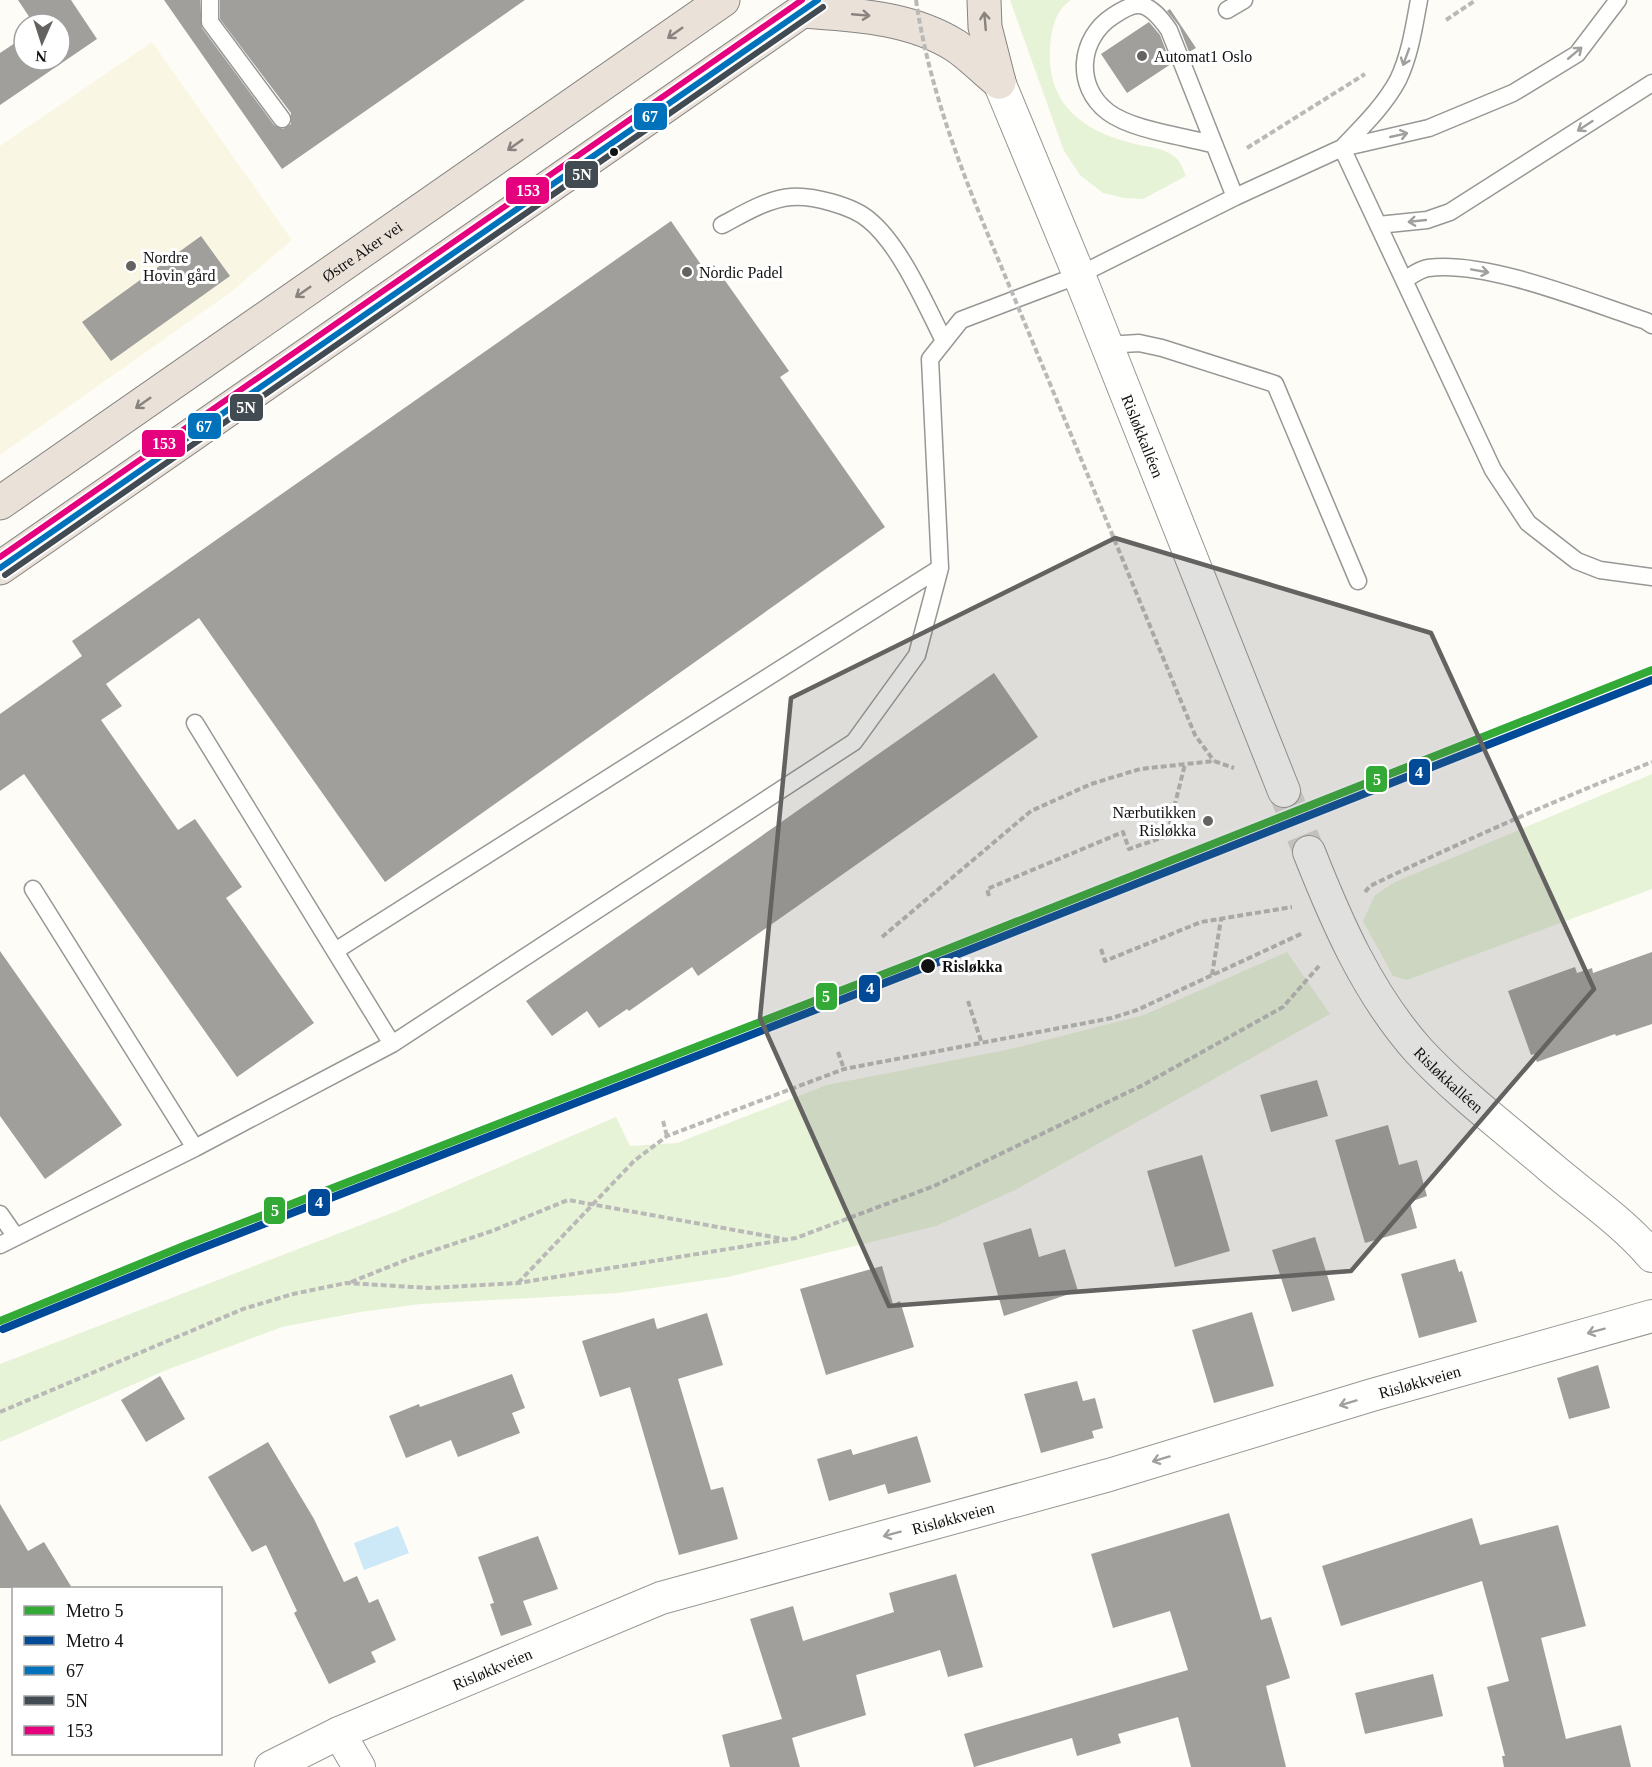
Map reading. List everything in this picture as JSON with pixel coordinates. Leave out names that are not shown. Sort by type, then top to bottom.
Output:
[{"type":"highway","name":"Østre Aker vei","points":[[0,503],[723,0]]},
{"type":"highway","points":[[984,0],[985,27],[999,82]]},
{"type":"highway","points":[[0,568],[810,5],[880,17],[920,30],[956,46],[999,82]]},
{"type":"street","name":"Risløkkalléen","points":[[999,82],[1107,345],[1284,791]]},
{"type":"street","name":"Risløkkalléen","points":[[1309,852],[1338,922],[1384,1006],[1419,1051],[1542,1160],[1608,1213],[1652,1256]]},
{"type":"street","name":"Risløkkveien","points":[[271,1767],[339,1733],[661,1598],[1109,1475],[1372,1395],[1652,1316]]},
{"type":"street","points":[[339,1733],[358,1767]]},
{"type":"lane","points":[[210,0],[210,22],[282,119]]},
{"type":"lane","points":[[1227,10],[1244,0]]},
{"type":"lane","points":[[1342,148],[1377,110],[1398,80],[1412,42],[1419,0]]},
{"type":"lane","points":[[0,1245],[195,1148],[392,1044],[854,742],[916,655],[940,568],[930,359],[961,320],[1079,276],[1235,197],[1342,148],[1429,128],[1513,93],[1577,54],[1618,0]]},
{"type":"lane","points":[[1212,144],[1137,124],[1109,113],[1092,97],[1086,81],[1085,60],[1089,39],[1100,24],[1120,11],[1137,5],[1146,7],[1158,16],[1169,30],[1212,144],[1235,197]]},
{"type":"lane","points":[[1378,225],[1427,220],[1450,212],[1652,83]]},
{"type":"lane","points":[[1342,148],[1493,470],[1528,524],[1577,561],[1600,570],[1652,577]]},
{"type":"lane","points":[[722,225],[756,208],[790,197],[829,201],[869,219],[903,261],[944,341]]},
{"type":"lane","points":[[1404,280],[1425,268],[1454,266],[1506,276],[1652,325]]},
{"type":"lane","points":[[1107,345],[1139,343],[1162,348],[1275,384],[1358,581]]},
{"type":"lane","points":[[335,951],[940,568]]},
{"type":"lane","points":[[195,723],[392,1044]]},
{"type":"lane","points":[[33,889],[195,1148]]},
{"type":"lane","points":[[0,1214],[16,1237]]},
{"type":"path","points":[[916,0],[921,35],[936,90],[972,197],[1195,735],[1214,761]]},
{"type":"path","points":[[1221,165],[1476,0]]},
{"type":"path","points":[[882,937],[1031,811],[1091,784],[1140,769],[1214,761],[1240,770]]},
{"type":"path","points":[[348,1283],[430,1288],[518,1284],[788,1239],[934,1186],[1143,1085],[1283,1007],[1322,962],[1338,922],[1370,886],[1541,807],[1652,762]]},
{"type":"path","points":[[989,896],[987,889],[1123,832],[1129,849],[1167,836],[1185,764]]},
{"type":"path","points":[[1101,949],[1105,961],[1201,922],[1221,919],[1338,922]]},
{"type":"path","points":[[1212,975],[1221,919]]},
{"type":"path","points":[[518,1284],[634,1161],[667,1136],[844,1069],[1112,1018],[1137,1010],[1303,933],[1338,922]]},
{"type":"path","points":[[968,1001],[982,1044]]},
{"type":"path","points":[[838,1052],[844,1069]]},
{"type":"path","points":[[663,1121],[667,1136]]},
{"type":"path","points":[[0,1412],[243,1310],[293,1294],[348,1283],[411,1258],[492,1232],[568,1200],[788,1239]]},
{"type":"highlighted area","points":[[1115,538],[1431,633],[1594,989],[1351,1271],[889,1306],[760,1018],[791,698]]},
{"type":"shaded area","name":"Nordre Hovin gård","points":[[152,42],[292,240],[231,292],[0,455],[0,146]]},
{"type":"green space","points":[[1010,0],[1071,0],[1058,15],[1053,28],[1050,49],[1054,85],[1061,99],[1071,112],[1097,131],[1171,154],[1179,161],[1186,176],[1143,199],[1124,198],[1103,193],[1080,175],[1064,151]]},
{"type":"green space","points":[[1652,774],[1652,889],[1407,980],[1393,976],[1363,921],[1375,895],[1395,882]]},
{"type":"green space","points":[[1287,952],[1330,1014],[1017,1189],[936,1226],[728,1277],[618,1293],[421,1304],[360,1312],[282,1327],[169,1369],[0,1442],[0,1364],[397,1211],[616,1117],[630,1146],[677,1143],[827,1085],[1011,1049],[1144,1015]]},
{"type":"water","points":[[398,1526],[409,1553],[364,1570],[354,1543]]},
{"type":"building","points":[[18,0],[71,0],[97,39],[72,56],[72,12],[26,12]]},
{"type":"building","points":[[164,0],[200,0],[202,28],[274,125],[283,129],[291,124],[291,113],[220,19],[220,0],[525,0],[282,169]]},
{"type":"building","points":[[1170,9],[1196,48],[1189,52],[1179,26],[1167,11]]},
{"type":"building","points":[[1149,22],[1160,35],[1171,64],[1127,93],[1101,54]]},
{"type":"building","points":[[12,45],[12,72],[48,72],[0,105],[0,53]]},
{"type":"building","points":[[671,221],[706,272],[714,265],[789,371],[780,377],[885,527],[385,882],[199,618],[106,684],[122,706],[101,720],[178,830],[195,819],[242,887],[226,898],[314,1023],[237,1077],[24,774],[0,791],[0,714],[82,656],[72,641]]},
{"type":"building","points":[[201,236],[230,276],[111,361],[82,322]]},
{"type":"building","points":[[994,673],[1038,737],[698,976],[692,967],[629,1011],[627,1009],[599,1028],[587,1011],[552,1036],[526,1001]]},
{"type":"building","points":[[0,951],[122,1125],[45,1179],[0,1116]]},
{"type":"building","points":[[1652,952],[1652,1024],[1616,1036],[1615,1034],[1537,1062],[1534,1054],[1531,1055],[1508,991],[1575,967],[1577,973],[1592,968],[1593,973]]},
{"type":"building","points":[[1317,1080],[1328,1116],[1271,1132],[1260,1095]]},
{"type":"building","points":[[1388,1125],[1399,1165],[1417,1160],[1427,1196],[1410,1202],[1417,1228],[1365,1243],[1335,1140]]},
{"type":"building","points":[[1202,1155],[1230,1251],[1175,1267],[1147,1171]]},
{"type":"building","points":[[1031,1228],[1039,1257],[1065,1249],[1078,1291],[1004,1316],[983,1243]]},
{"type":"building","points":[[1315,1237],[1335,1300],[1292,1312],[1272,1250]]},
{"type":"building","points":[[1455,1259],[1459,1272],[1462,1271],[1477,1322],[1419,1338],[1401,1274]]},
{"type":"building","points":[[882,1266],[893,1304],[900,1301],[914,1347],[826,1375],[800,1289]]},
{"type":"building","points":[[1252,1312],[1274,1386],[1214,1403],[1192,1330]]},
{"type":"building","points":[[707,1313],[723,1365],[678,1379],[711,1490],[723,1487],[738,1539],[679,1555],[630,1387],[600,1397],[582,1341],[654,1318],[657,1329]]},
{"type":"building","points":[[1598,1365],[1610,1408],[1569,1419],[1557,1378]]},
{"type":"building","points":[[512,1374],[525,1408],[512,1413],[520,1433],[458,1457],[451,1440],[406,1458],[389,1416]]},
{"type":"building","points":[[160,1376],[185,1419],[146,1442],[121,1400]]},
{"type":"building","points":[[1077,1381],[1083,1401],[1095,1398],[1103,1428],[1092,1431],[1094,1438],[1041,1453],[1024,1394]]},
{"type":"building","points":[[917,1436],[931,1482],[888,1494],[885,1484],[829,1501],[817,1459],[851,1449],[853,1455]]},
{"type":"building","points":[[268,1442],[314,1519],[344,1582],[357,1576],[369,1603],[378,1599],[396,1640],[371,1652],[376,1662],[329,1684],[294,1613],[297,1611],[266,1545],[252,1552],[208,1477]]},
{"type":"building","points":[[0,1504],[28,1551],[44,1542],[71,1587],[0,1588]]},
{"type":"building","points":[[1229,1513],[1261,1620],[1271,1617],[1290,1678],[1266,1686],[1286,1767],[1191,1767],[1178,1717],[1118,1734],[1121,1743],[1077,1756],[1072,1738],[974,1767],[964,1734],[1188,1670],[1170,1611],[1113,1628],[1091,1554]]},
{"type":"building","points":[[1472,1518],[1480,1545],[1558,1525],[1586,1626],[1541,1638],[1566,1739],[1621,1725],[1631,1767],[1504,1767],[1502,1756],[1505,1756],[1487,1687],[1509,1681],[1482,1581],[1341,1626],[1322,1566]]},
{"type":"building","points":[[538,1536],[558,1589],[523,1601],[532,1625],[501,1636],[490,1604],[494,1603],[478,1557]]},
{"type":"building","points":[[956,1574],[983,1667],[948,1677],[940,1650],[856,1675],[866,1715],[792,1738],[800,1767],[730,1767],[722,1735],[782,1719],[750,1619],[793,1606],[803,1641],[894,1612],[889,1593]]},
{"type":"building","points":[[1433,1674],[1443,1716],[1365,1734],[1355,1693]]},
{"type":"tunnel","points":[[1284,791],[1309,852]]},
{"type":"metro line","name":"5","points":[[0,1321],[186,1245],[920,960],[1652,670]]},
{"type":"metro line","name":"4","points":[[3,1329],[189,1253],[923,968],[1652,680]]},
{"type":"transit line","name":"153","points":[[0,557],[802,0]]},
{"type":"transit line","name":"67","points":[[0,568],[818,0]]},
{"type":"transit line","name":"5N","points":[[5,575],[823,7]]},
{"type":"place","name":"Automat1 Oslo","points":[[1142,56]]},
{"type":"place","name":"Nordre Hovin gård","points":[[131,266]]},
{"type":"place","name":"Nordic Padel","points":[[687,272]]},
{"type":"place","name":"Nærbutikken Risløkka","points":[[1208,821]]},
{"type":"place","name":"Risløkka","points":[[928,966]]}]
